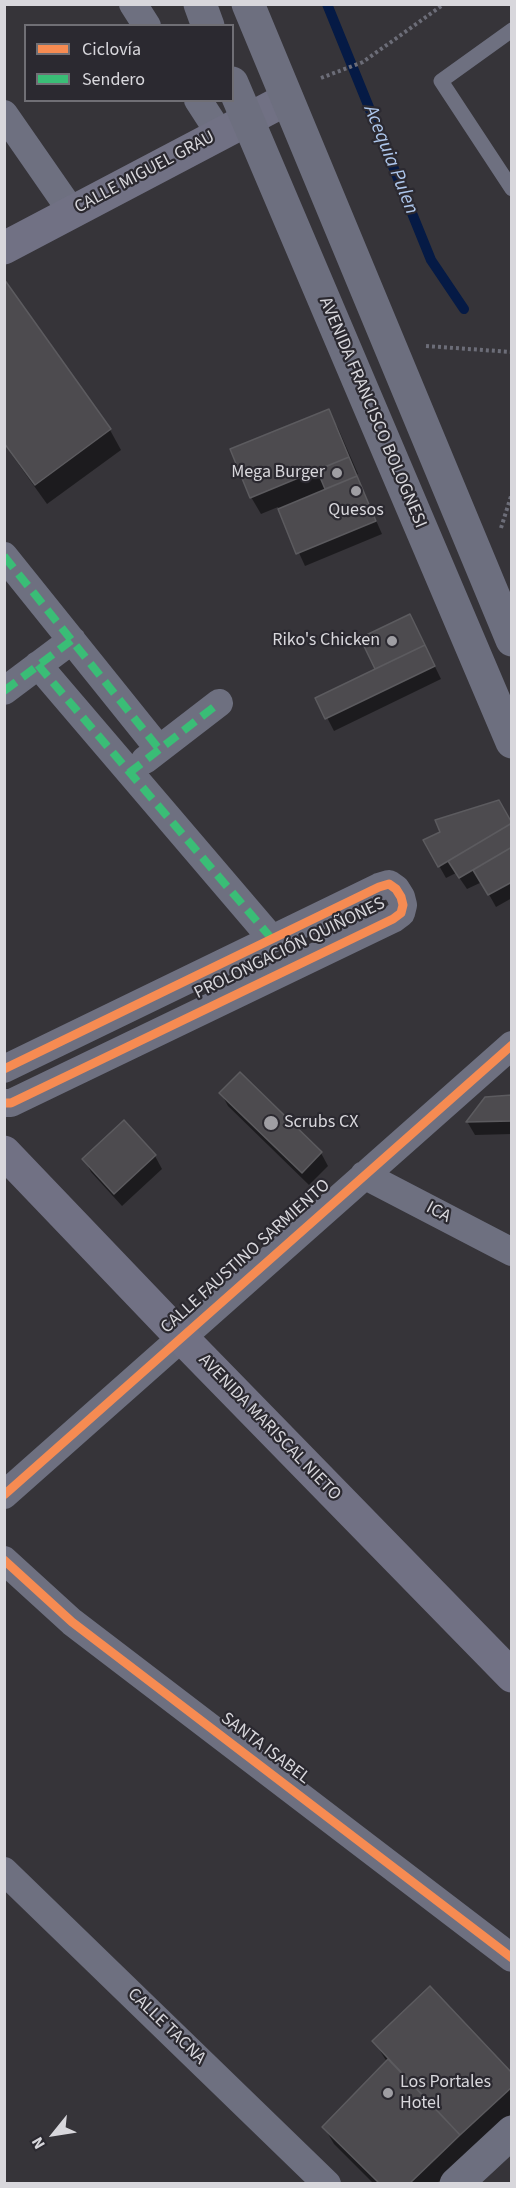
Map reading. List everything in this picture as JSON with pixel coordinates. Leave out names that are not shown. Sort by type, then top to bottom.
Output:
[{"type":"main road","points":[[200,4],[207,24]]},
{"type":"main road","points":[[248,4],[512,640]]},
{"type":"main road","name":"CALLE MIGUEL GRAU","points":[[4,249],[287,99]]},
{"type":"main road","name":"AVENIDA FRANCISCO BOLOGNESI","points":[[233,102],[234,126],[512,742]]},
{"type":"main road","name":"AVENIDA MARISCAL NIETO","points":[[4,1152],[180,1337],[512,1676]]},
{"type":"main road","points":[[456,2184],[512,2132]]},
{"type":"street","points":[[133,4],[146,24]]},
{"type":"street","points":[[201,102],[234,126]]},
{"type":"street","points":[[4,114],[72,212]]},
{"type":"street","points":[[4,556],[159,749]]},
{"type":"street","points":[[4,691],[72,640]]},
{"type":"street","points":[[38,664],[272,939]]},
{"type":"street","points":[[129,773],[219,703]]},
{"type":"street","name":"PROLONGACIÓN QUIÑONES","points":[[4,1069],[379,887],[389,884],[401,897],[403,905],[400,913],[393,919],[11,1103],[4,1103]]},
{"type":"street","name":"CALLE FAUSTINO SARMIENTO","points":[[4,1495],[512,1045]]},
{"type":"street","name":"ICA","points":[[364,1174],[512,1252]]},
{"type":"street","name":"SANTA ISABEL","points":[[4,1560],[72,1622],[512,1958]]},
{"type":"street","name":"CALLE TACNA","points":[[4,1871],[327,2184]]},
{"type":"lane","points":[[512,30],[441,81],[512,189]]},
{"type":"path","points":[[321,78],[363,62],[444,4]]},
{"type":"path","points":[[395,359],[427,346],[512,352]]},
{"type":"building","points":[[4,279],[111,429],[35,485],[4,443]]},
{"type":"building","points":[[329,409],[349,457],[250,498],[230,449]]},
{"type":"building","name":"Mega Burger","points":[[349,457],[357,476],[325,489],[317,470]]},
{"type":"building","points":[[357,476],[376,521],[296,554],[278,509]]},
{"type":"building","name":"Riko's Chicken","points":[[410,614],[425,645],[375,669],[360,638]]},
{"type":"building","points":[[425,645],[435,666],[325,719],[315,698]]},
{"type":"building","points":[[499,800],[512,823],[438,867],[423,840],[440,832],[435,820]]},
{"type":"building","points":[[512,823],[512,847],[459,878],[448,861]]},
{"type":"building","points":[[512,847],[512,882],[488,895],[473,870]]},
{"type":"building","name":"Scrubs CX","points":[[240,1072],[322,1152],[302,1173],[219,1093]]},
{"type":"building","points":[[512,1095],[512,1121],[466,1122],[485,1097]]},
{"type":"building","points":[[124,1120],[156,1155],[114,1194],[82,1159]]},
{"type":"building","points":[[430,1986],[512,2073],[512,2087],[460,2135],[372,2041]]},
{"type":"building","name":"Los Portales Hotel","points":[[388,2059],[460,2135],[409,2184],[380,2184],[322,2127]]},
{"type":"waterway","name":"Acequia Pulen","points":[[327,4],[431,260],[464,309]]},
{"type":"marked path","points":[[4,556],[159,749]]},
{"type":"marked path","points":[[4,691],[72,640]]},
{"type":"marked path","points":[[38,665],[272,939]]},
{"type":"marked path","points":[[129,773],[219,703]]},
{"type":"cycle path","points":[[4,1069],[379,887],[389,884],[401,897],[403,905],[401,913],[393,919],[11,1103],[4,1103]]},
{"type":"cycle path","points":[[4,1495],[512,1045]]},
{"type":"cycle path","points":[[4,1560],[72,1622],[512,1958]]},
{"type":"place","name":"Mega Burger","points":[[337,473]]},
{"type":"place","name":"Quesos","points":[[356,491]]},
{"type":"place","name":"Riko's Chicken","points":[[392,641]]},
{"type":"place","name":"Scrubs CX","points":[[271,1123]]},
{"type":"place","name":"Los Portales Hotel","points":[[388,2093]]}]
